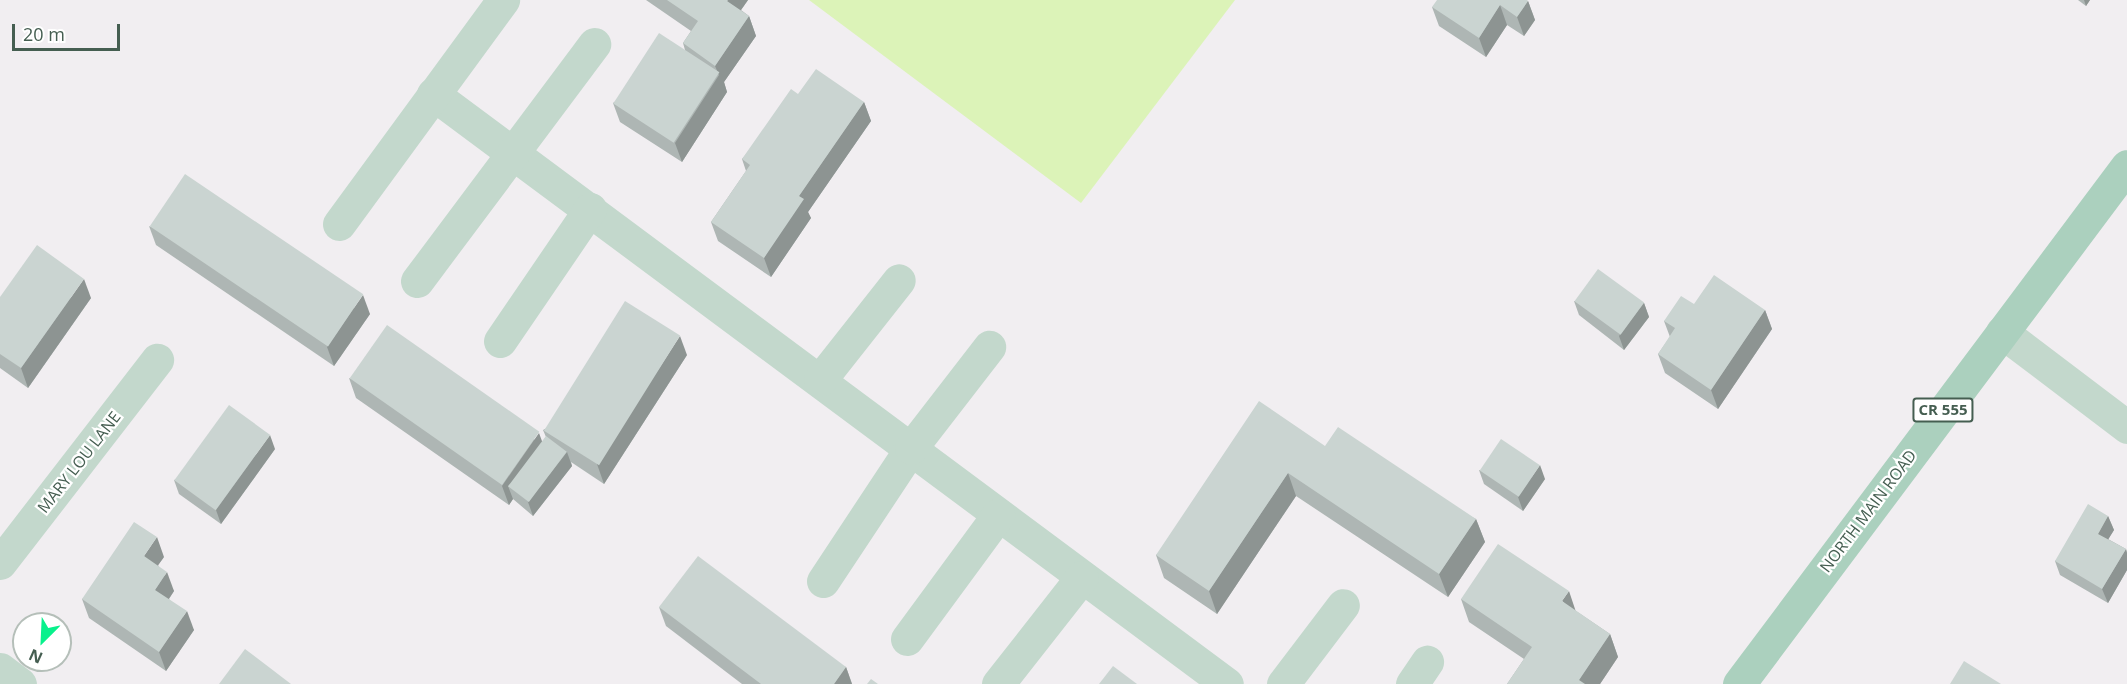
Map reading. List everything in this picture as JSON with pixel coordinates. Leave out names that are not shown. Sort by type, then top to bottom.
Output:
[{"type":"main road","name":"NORTH MAIN ROAD","points":[[1739,684],[2127,166]]},
{"type":"street","points":[[339,224],[504,0]]},
{"type":"street","points":[[417,281],[594,44]]},
{"type":"street","points":[[433,94],[591,209],[1227,684]]},
{"type":"street","points":[[500,341],[591,209]]},
{"type":"street","points":[[820,380],[899,280]]},
{"type":"street","points":[[2002,332],[2127,427]]},
{"type":"street","points":[[823,581],[911,448],[990,348]]},
{"type":"street","name":"MARY LOU LANE","points":[[0,563],[157,360]]},
{"type":"street","points":[[907,639],[998,515]]},
{"type":"street","points":[[998,684],[1082,577]]},
{"type":"street","points":[[1283,684],[1344,604]]},
{"type":"street","points":[[0,669],[20,684]]},
{"type":"green space","points":[[809,0],[1235,0],[1081,203]]},
{"type":"building","points":[[667,0],[728,0],[749,16],[715,66],[683,43],[698,21]]},
{"type":"building","points":[[1437,0],[1528,1],[1517,17],[1500,5],[1479,38],[1432,7]]},
{"type":"building","points":[[659,33],[719,72],[674,143],[613,103]]},
{"type":"building","points":[[816,69],[864,102],[799,196],[804,199],[764,258],[711,222],[750,165],[742,159],[791,89],[798,94]]},
{"type":"building","points":[[185,174],[363,294],[328,346],[150,226]]},
{"type":"building","points":[[37,245],[84,279],[21,368],[0,354],[0,297]]},
{"type":"building","points":[[1598,269],[1644,303],[1621,335],[1574,301]]},
{"type":"building","points":[[1714,275],[1765,310],[1711,390],[1658,354],[1675,328],[1664,321],[1681,296],[1694,304]]},
{"type":"building","points":[[625,301],[680,335],[599,465],[544,431]]},
{"type":"building","points":[[387,325],[539,432],[502,485],[350,378]]},
{"type":"building","points":[[1259,401],[1325,446],[1338,427],[1476,519],[1439,574],[1288,473],[1209,591],[1156,555]]},
{"type":"building","points":[[229,405],[270,435],[216,510],[174,480]]},
{"type":"building","points":[[546,436],[567,452],[529,502],[508,486]]},
{"type":"building","points":[[1501,439],[1540,465],[1519,497],[1480,471]]},
{"type":"building","points":[[2088,504],[2108,516],[2098,534],[2126,549],[2102,589],[2055,561]]},
{"type":"building","points":[[134,522],[157,537],[144,556],[167,572],[155,590],[187,611],[159,652],[82,599]]},
{"type":"building","points":[[1498,544],[1569,591],[1562,601],[1610,634],[1579,680],[1585,684],[1507,684],[1532,647],[1461,599]]},
{"type":"building","points":[[698,556],[846,667],[834,684],[761,684],[659,607]]},
{"type":"building","points":[[245,649],[291,684],[219,684]]},
{"type":"building","points":[[1964,661],[2001,684],[1950,684]]},
{"type":"building","points":[[1113,666],[1137,684],[1099,684]]},
{"type":"building","points":[[871,679],[878,684],[867,684]]}]
